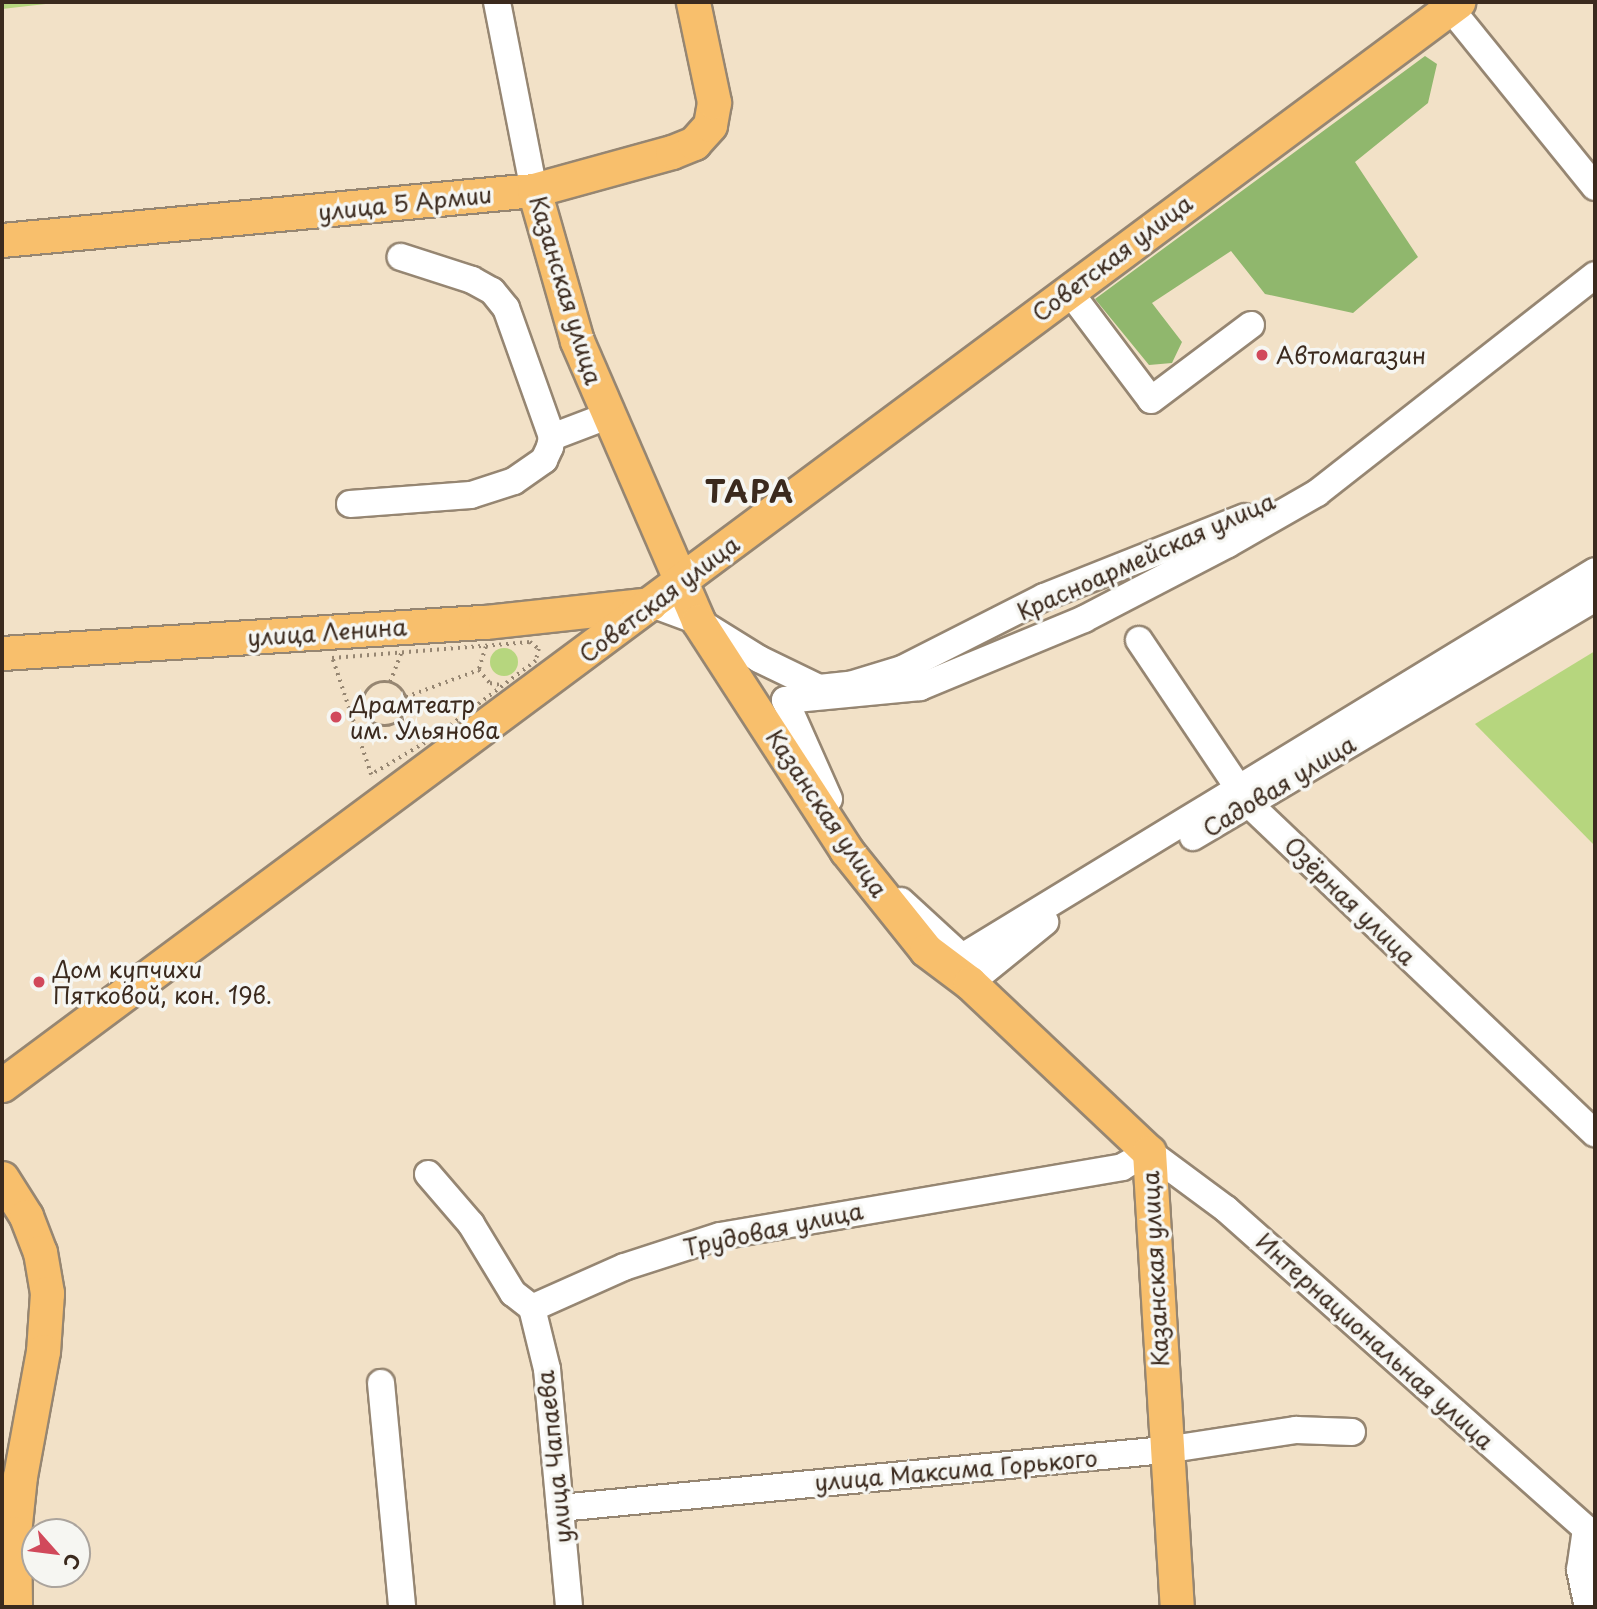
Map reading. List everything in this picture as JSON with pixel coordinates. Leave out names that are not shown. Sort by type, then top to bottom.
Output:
[{"type":"main road","name":"улица 5 Армии","points":[[2,240],[534,190],[672,152],[694,143],[710,125],[714,102],[693,2]]},
{"type":"main road","name":"Советская улица","points":[[10,1075],[652,604],[1454,5]]},
{"type":"main road","name":"Казанская улица","points":[[534,190],[577,341],[607,416],[683,581],[698,621],[846,850],[926,950],[970,983],[1149,1152],[1165,1450],[1177,1607]]},
{"type":"main road","name":"улица Ленина","points":[[2,653],[485,622],[652,604]]},
{"type":"main road","points":[[2,1178],[26,1216],[40,1252],[47,1293],[43,1351],[17,1499],[15,1607]]},
{"type":"street","name":"Казанская улица","points":[[497,2],[534,190]]},
{"type":"street","points":[[1454,5],[1595,187]]},
{"type":"street","points":[[350,504],[471,495],[514,481],[544,460],[552,437],[506,308],[492,290],[401,257]]},
{"type":"street","name":"Красноармейская улица","points":[[652,604],[698,621],[759,659],[819,688],[850,685],[902,669],[1044,597],[1240,520],[1302,485],[1595,258]]},
{"type":"street","points":[[1595,275],[1317,494],[1216,550],[1084,619],[920,687],[785,701],[817,780],[877,878],[962,957],[1244,797],[1595,571]]},
{"type":"street","points":[[1069,291],[1151,400],[1251,325]]},
{"type":"street","points":[[552,437],[607,416]]},
{"type":"street","name":"Садовая улица","points":[[970,983],[1052,917],[1244,797],[1595,598]]},
{"type":"street","name":"Озёрная улица","points":[[1139,640],[1244,797],[1595,1133]]},
{"type":"street","name":"Трудовая улица","points":[[532,1308],[624,1267],[720,1236],[1122,1167],[1149,1152]]},
{"type":"street","name":"Интернациональная улица","points":[[1149,1152],[1226,1209],[1591,1533]]},
{"type":"street","points":[[428,1174],[471,1224],[513,1293],[532,1308]]},
{"type":"street","name":"улица Чапаева","points":[[532,1308],[547,1369],[569,1607]]},
{"type":"street","points":[[381,1383],[402,1607]]},
{"type":"street","name":"улица Максима Горького","points":[[560,1508],[1165,1450],[1296,1430],[1352,1433]]},
{"type":"street","points":[[1588,1607],[1580,1570],[1591,1533]]},
{"type":"path","points":[[526,643],[539,649],[532,663]]},
{"type":"path","points":[[487,646],[481,653],[479,670],[490,683],[501,685]]},
{"type":"path","points":[[390,682],[401,653]]},
{"type":"path","points":[[332,657],[371,775]]},
{"type":"path","points":[[406,697],[479,670]]},
{"type":"path","points":[[390,682],[406,697]]},
{"type":"path","points":[[363,711],[368,689],[390,682]]},
{"type":"path","points":[[402,718],[406,697]]},
{"type":"path","points":[[351,715],[363,711]]},
{"type":"path","points":[[363,711],[381,726],[402,718],[437,736]]},
{"type":"green space","points":[[2,2],[63,2],[2,9]]},
{"type":"green space","points":[[1425,56],[1437,64],[1428,103],[1355,162],[1418,257],[1353,313],[1265,294],[1231,251],[1152,303],[1182,342],[1172,363],[1149,365],[1095,299]]},
{"type":"green space","points":[[504,648],[514,652],[518,662],[514,672],[504,676],[494,672],[490,662],[494,652]]},
{"type":"green space","points":[[1595,651],[1595,846],[1475,724]]},
{"type":"place","name":"Автомагазин","points":[[1262,355]]},
{"type":"place","name":"Драмтеатр им. Ульянова","points":[[336,717]]},
{"type":"place","name":"Дом купчихи Пятковой, кон. 19в.","points":[[39,982]]},
{"type":"district","name":"ТАРА","points":[[750,491]]}]
